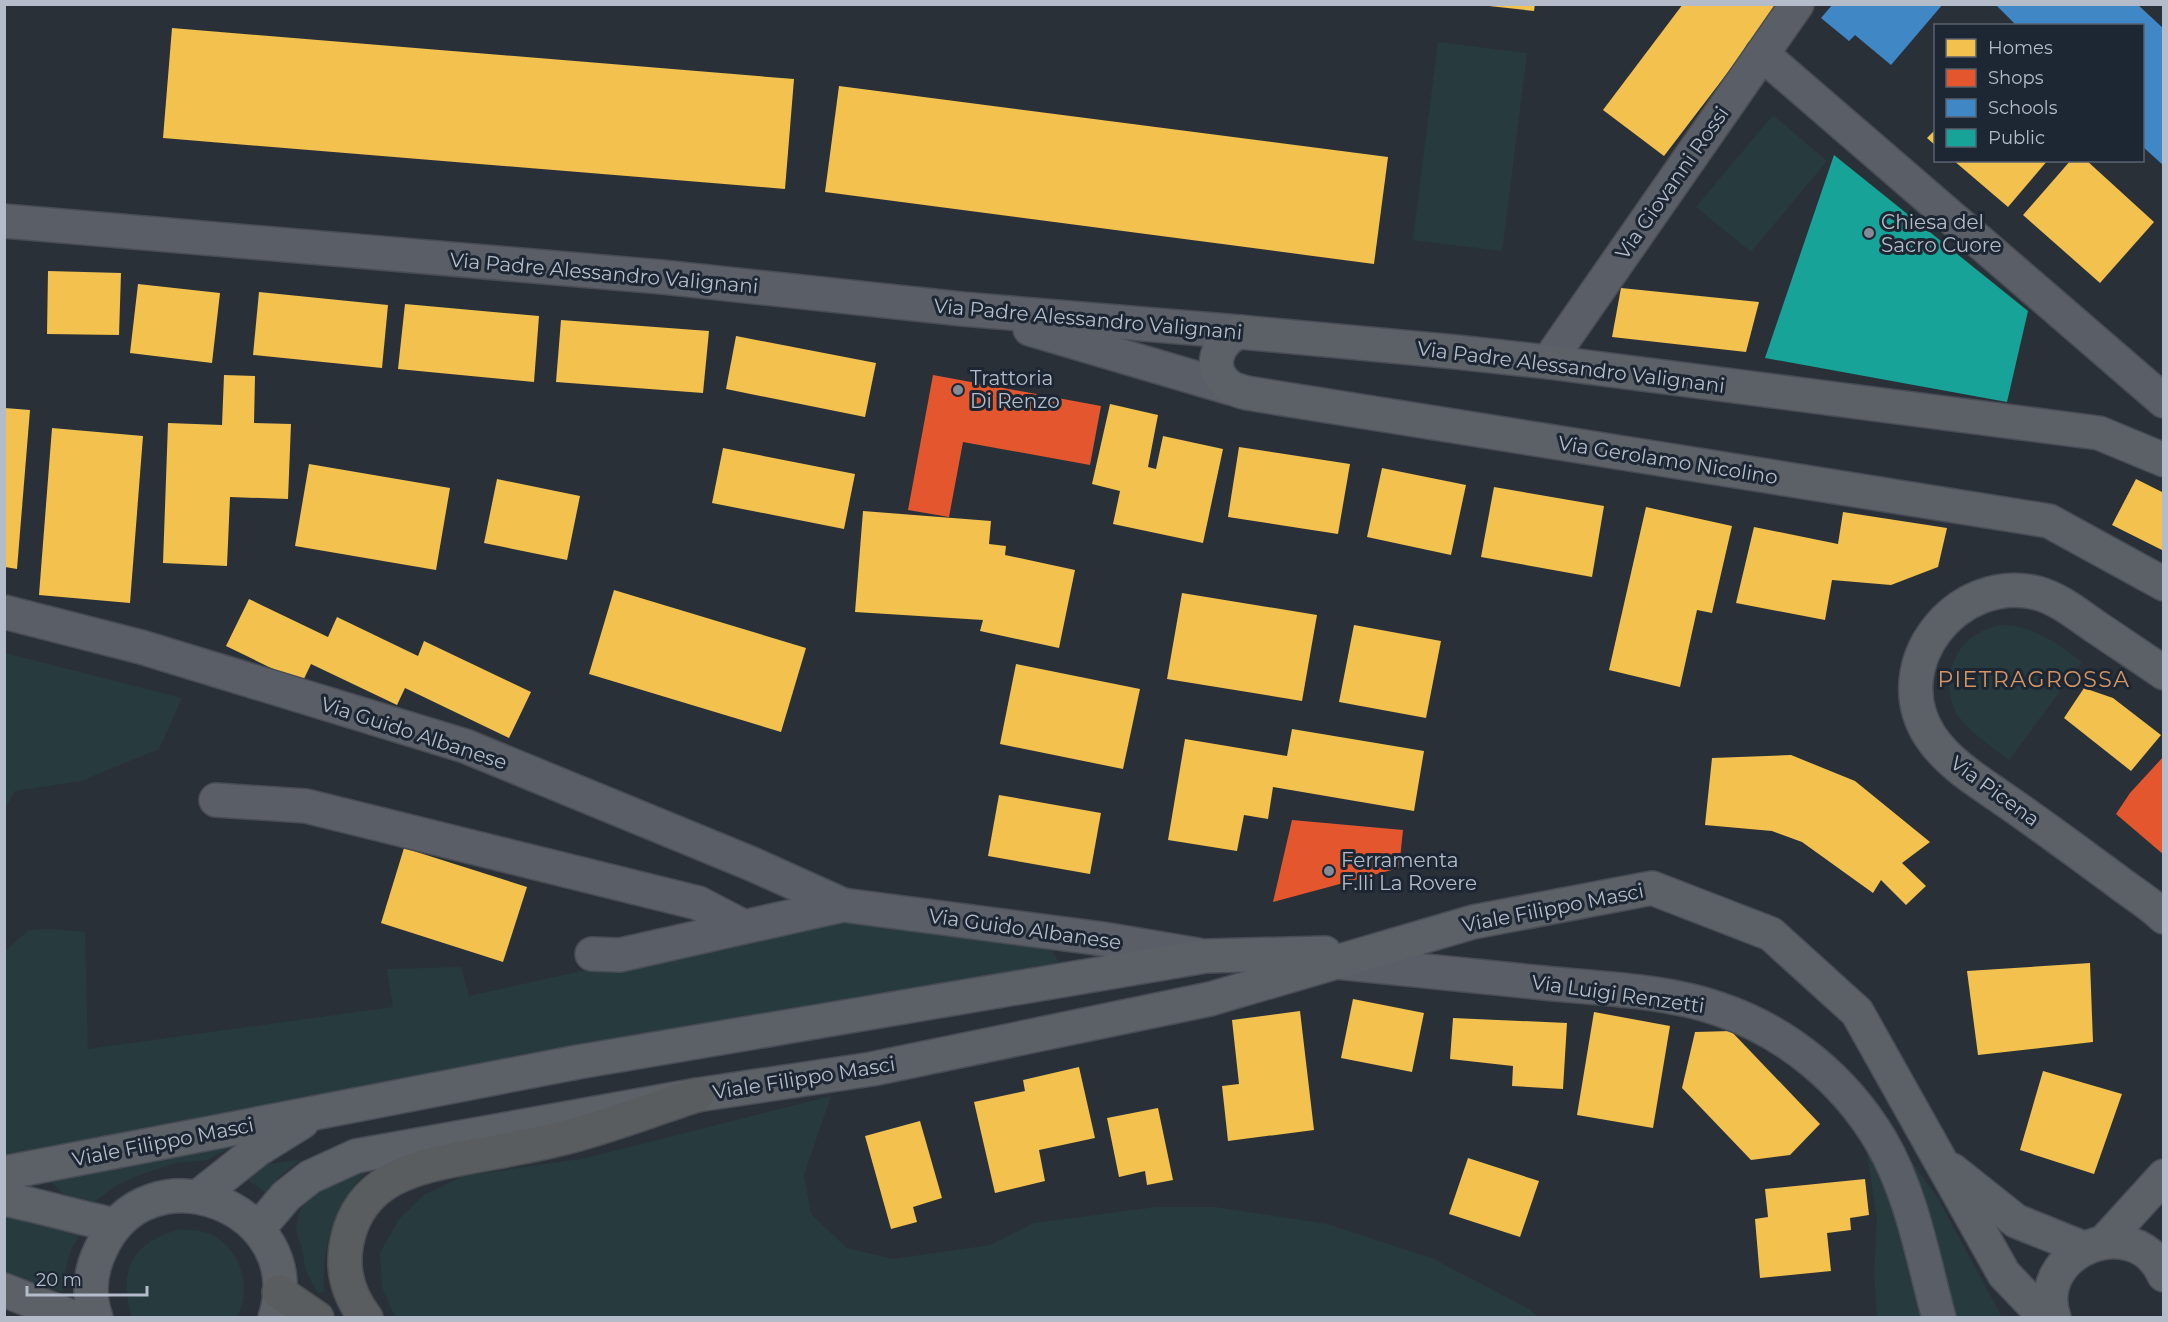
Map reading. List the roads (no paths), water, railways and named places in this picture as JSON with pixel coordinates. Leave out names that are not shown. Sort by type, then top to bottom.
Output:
[{"type":"highway","points":[[366,1317],[351,1293],[345,1275],[345,1251],[349,1231],[363,1205],[375,1191],[393,1178],[421,1166],[563,1138],[697,1095]]},
{"type":"highway","points":[[277,1305],[317,1317]]},
{"type":"main road","name":"Via Padre Alessandro Valignani","points":[[1240,332],[1548,362],[2098,433],[2163,460]]},
{"type":"main road","points":[[1230,388],[1219,374],[1216,358],[1221,345],[1240,332]]},
{"type":"main road","name":"Via Gerolamo Nicolino","points":[[1230,388],[1259,395],[2049,521],[2163,584]]},
{"type":"main road","name":"Via Picena","points":[[2163,673],[2057,600],[2036,593],[2014,590],[1977,597],[1948,616],[1929,639],[1919,663],[1917,698],[1921,717],[1929,734],[1940,750],[1955,764],[2052,833],[2163,917]]},
{"type":"main road","name":"Viale Filippo Masci","points":[[258,1229],[286,1196],[310,1177],[356,1156],[697,1095],[872,1069],[1163,1009],[1210,999],[1473,922],[1652,888],[1771,934],[1857,1012],[2004,1274],[2046,1317]]},
{"type":"main road","name":"Viale Filippo Masci","points":[[4,1173],[610,1056],[1206,956],[1369,952]]},
{"type":"main road","name":"Viale Filippo Masci","points":[[199,1196],[257,1150],[321,1111]]},
{"type":"main road","name":"Viale Filippo Masci","points":[[1939,1160],[2016,1221],[2093,1245],[2130,1245],[2143,1251],[2163,1269]]},
{"type":"main road","points":[[2054,1317],[2051,1294],[2057,1276],[2067,1260],[2093,1245],[2163,1176]]},
{"type":"main road","points":[[96,1317],[91,1286],[94,1263],[103,1243],[116,1225],[134,1210],[154,1200],[177,1195],[199,1196],[221,1202],[241,1214],[258,1229],[270,1248],[278,1270],[277,1305]]},
{"type":"main road","points":[[4,1199],[116,1225]]},
{"type":"main road","points":[[4,1290],[75,1317]]},
{"type":"street","name":"Via Giovanni Rossi","points":[[1548,362],[1797,4]]},
{"type":"street","points":[[1762,54],[2163,401]]},
{"type":"street","name":"Via Padre Alessandro Valignani","points":[[4,221],[662,277],[962,309],[1240,332]]},
{"type":"street","points":[[962,309],[1230,388]]},
{"type":"street","name":"Via Guido Albanese","points":[[4,612],[141,647],[465,746],[752,864],[843,905],[1103,939],[1206,956]]},
{"type":"street","points":[[216,800],[306,806],[698,903],[744,927]]},
{"type":"street","name":"Via Guido Albanese","points":[[744,927],[843,905]]},
{"type":"street","points":[[592,954],[620,955],[744,927]]},
{"type":"street","name":"Via Luigi Renzetti","points":[[1335,962],[1654,995],[1719,1009],[1776,1035],[1816,1063],[1841,1087],[1881,1140],[1906,1196],[1939,1317]]},
{"type":"place","name":"Chiesa del Sacro Cuore","points":[[1869,233]]},
{"type":"place","name":"Trattoria Di Renzo","points":[[958,390]]},
{"type":"place","name":"Ferramenta F.lli La Rovere","points":[[1329,871]]},
{"type":"district","name":"PIETRAGROSSA","points":[[2034,679]]}]
